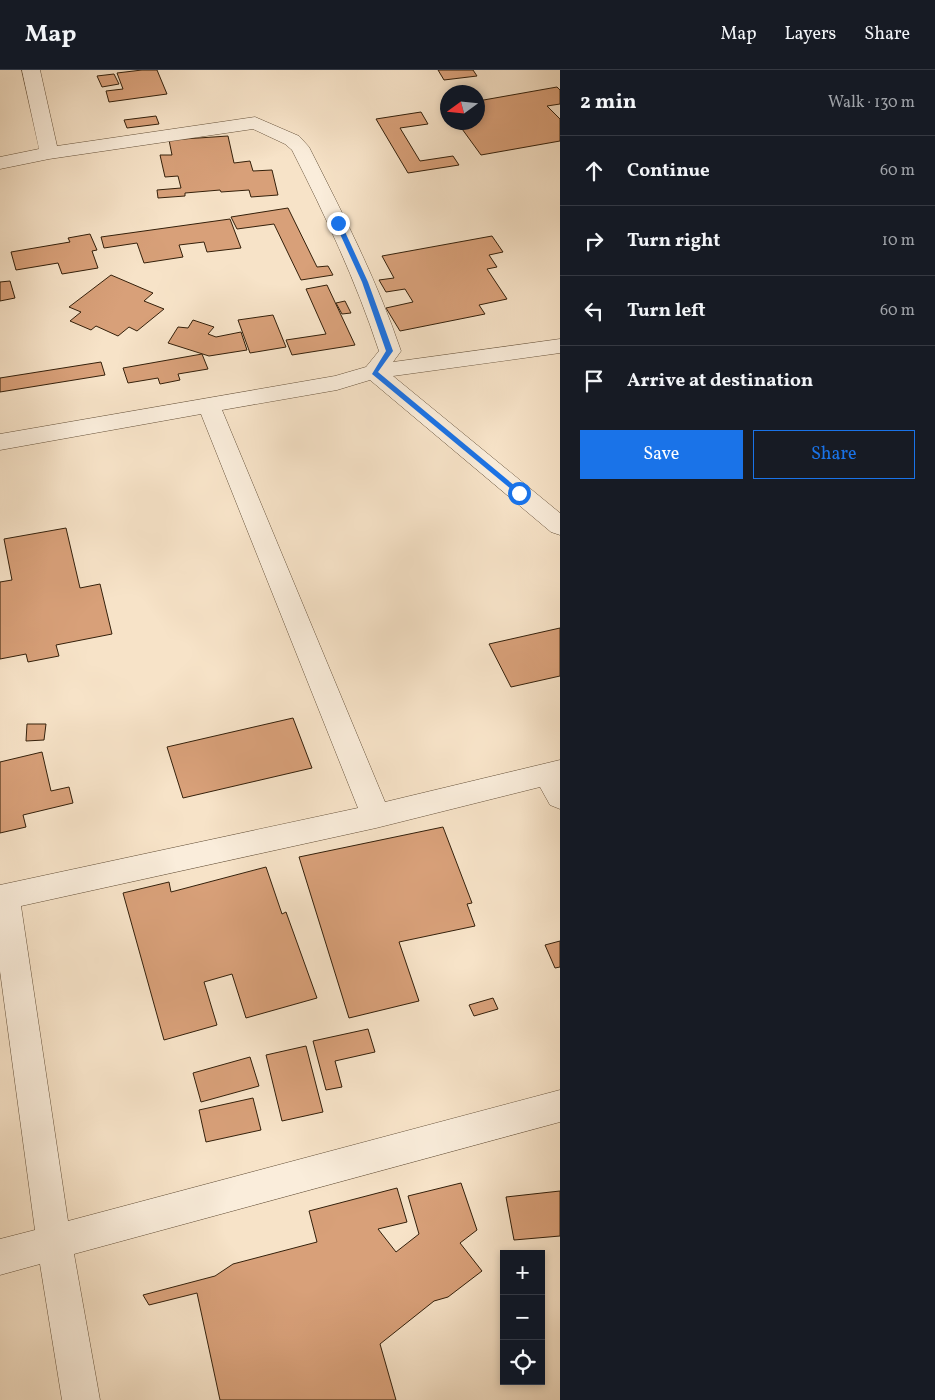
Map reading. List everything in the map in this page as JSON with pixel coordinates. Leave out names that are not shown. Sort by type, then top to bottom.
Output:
[{"type":"street","points":[[31,70],[49,153]]},
{"type":"street","points":[[0,163],[49,153],[254,123],[292,140],[300,147],[338,223],[383,329],[390,351],[374,372]]},
{"type":"street","points":[[0,442],[337,383],[374,372],[560,346]]},
{"type":"street","points":[[374,372],[560,526]]},
{"type":"street","points":[[209,406],[376,816]]},
{"type":"street","points":[[81,1400],[54,1242],[2,898],[376,816],[556,781]]},
{"type":"street","points":[[0,1257],[560,1106]]},
{"type":"building","points":[[157,70],[167,94],[109,102],[106,91],[123,89],[117,73]]},
{"type":"building","points":[[438,70],[473,70],[477,76],[444,80]]},
{"type":"building","points":[[114,74],[119,84],[102,87],[97,76]]},
{"type":"building","points":[[557,87],[560,90],[560,104],[547,106],[560,119],[560,141],[481,155],[463,130],[485,130],[485,100]]},
{"type":"building","points":[[421,112],[428,124],[400,128],[420,161],[453,156],[459,165],[408,173],[376,119]]},
{"type":"building","points":[[156,116],[159,124],[127,128],[124,120]]},
{"type":"building","points":[[228,136],[234,163],[250,161],[253,171],[272,170],[278,195],[251,197],[249,190],[221,192],[220,190],[185,193],[185,196],[158,198],[157,190],[181,188],[178,176],[165,177],[160,155],[172,155],[169,140]]},
{"type":"building","points":[[288,208],[317,267],[328,266],[333,275],[301,280],[274,224],[237,229],[231,217]]},
{"type":"building","points":[[230,219],[241,248],[207,252],[204,242],[179,245],[183,257],[144,263],[137,243],[104,248],[101,237]]},
{"type":"building","points":[[90,234],[97,250],[92,251],[98,268],[62,274],[58,263],[16,270],[11,252],[70,242],[68,238]]},
{"type":"building","points":[[492,236],[503,252],[489,255],[497,267],[487,269],[507,299],[479,305],[485,314],[400,331],[386,308],[413,302],[405,289],[386,292],[379,280],[394,278],[382,256]]},
{"type":"building","points":[[111,275],[153,293],[144,301],[164,309],[137,331],[129,327],[118,336],[96,326],[91,330],[70,321],[81,312],[69,307]]},
{"type":"building","points":[[10,281],[15,298],[0,301],[0,282]]},
{"type":"building","points":[[327,285],[355,345],[292,355],[286,340],[326,334],[306,289]]},
{"type":"building","points":[[345,301],[351,313],[342,314],[336,303]]},
{"type":"building","points":[[273,315],[286,347],[250,353],[238,320]]},
{"type":"building","points":[[193,320],[214,327],[208,334],[216,337],[241,332],[247,350],[209,356],[168,343],[178,327],[188,328]]},
{"type":"building","points":[[202,354],[208,369],[178,374],[180,380],[160,384],[158,378],[128,383],[123,368]]},
{"type":"building","points":[[101,362],[105,375],[0,392],[0,378]]},
{"type":"building","points":[[66,528],[80,588],[100,584],[112,634],[56,645],[59,656],[28,662],[26,654],[0,659],[0,582],[12,580],[4,539]]},
{"type":"building","points":[[560,628],[560,676],[511,687],[489,644]]},
{"type":"building","points":[[293,718],[312,768],[183,798],[167,747]]},
{"type":"building","points":[[27,724],[46,724],[44,740],[26,741]]},
{"type":"building","points":[[42,752],[51,791],[69,787],[73,803],[23,815],[26,827],[0,833],[0,762]]},
{"type":"building","points":[[443,827],[472,903],[467,904],[475,926],[399,942],[419,1001],[349,1018],[299,857]]},
{"type":"building","points":[[266,867],[282,914],[286,912],[317,998],[246,1018],[232,974],[204,982],[217,1025],[164,1040],[123,893],[169,882],[171,892]]},
{"type":"building","points":[[560,941],[560,967],[555,968],[545,945]]},
{"type":"building","points":[[493,998],[498,1009],[474,1016],[469,1005]]},
{"type":"building","points":[[368,1029],[375,1052],[335,1061],[342,1087],[326,1090],[313,1041]]},
{"type":"building","points":[[306,1046],[323,1112],[282,1121],[266,1055]]},
{"type":"building","points":[[250,1057],[259,1086],[201,1102],[193,1073]]},
{"type":"building","points":[[253,1098],[261,1130],[206,1142],[199,1110]]},
{"type":"building","points":[[461,1183],[477,1230],[460,1243],[482,1271],[448,1297],[434,1301],[380,1344],[396,1400],[220,1400],[197,1293],[149,1305],[143,1295],[215,1276],[233,1264],[317,1242],[309,1211],[397,1188],[407,1222],[378,1229],[396,1252],[419,1234],[408,1196]]},
{"type":"building","points":[[560,1191],[560,1236],[514,1240],[506,1197]]},
{"type":"route","points":[[338,223],[365,282],[390,351],[374,372],[519,493]]}]
